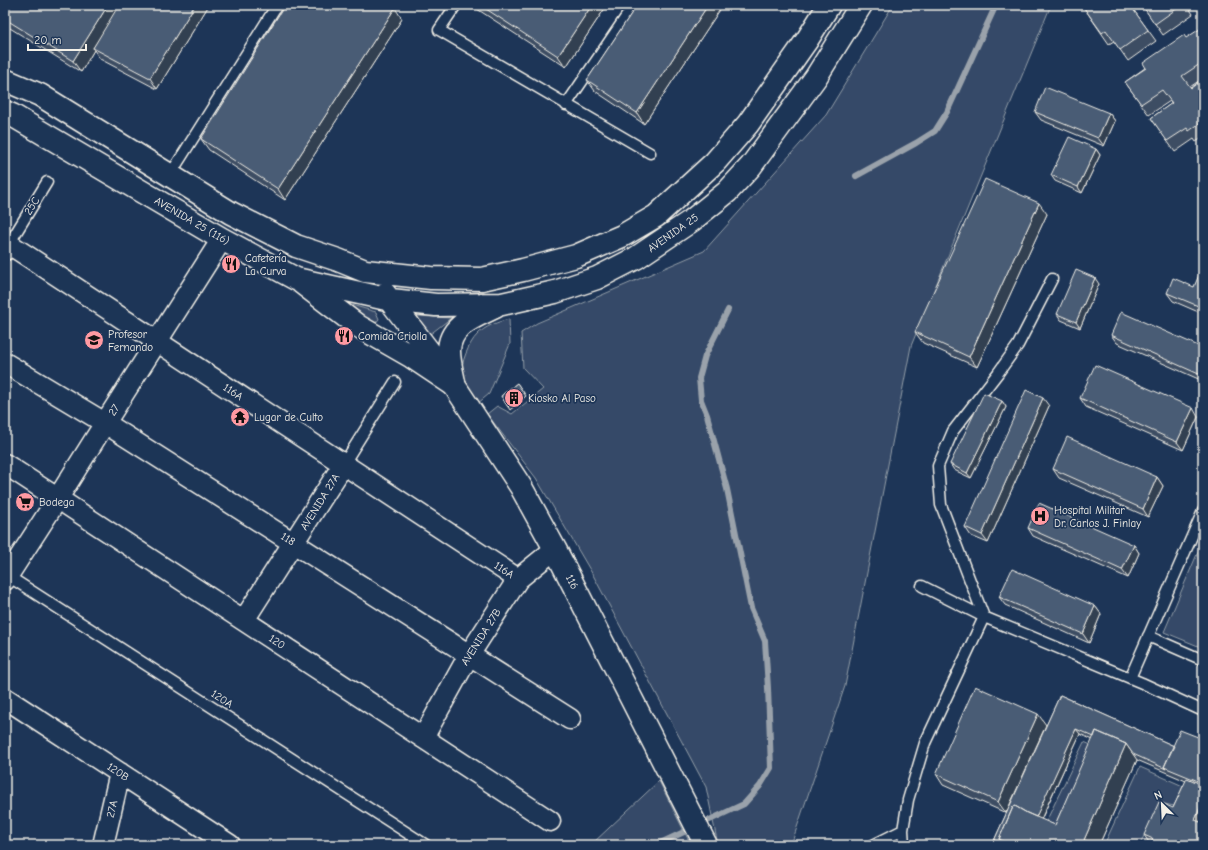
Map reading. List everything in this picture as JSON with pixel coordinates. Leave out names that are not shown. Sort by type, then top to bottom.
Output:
[{"type":"main road","points":[[5,80],[40,95],[231,212],[296,246],[365,271],[431,278],[482,279],[576,256],[622,236],[656,216],[715,162],[748,124],[807,40],[829,5]]},
{"type":"main road","name":"AVENIDA 25","points":[[396,308],[436,305],[502,304],[555,292],[597,278],[636,258],[691,221],[727,192],[751,166],[816,77],[861,5]]},
{"type":"main road","name":"AVENIDA 25 (116)","points":[[5,112],[66,146],[222,239],[296,279],[396,308]]},
{"type":"main road","name":"116","points":[[365,271],[396,308],[454,385],[521,488],[555,549],[706,845]]},
{"type":"main road","points":[[296,279],[358,326],[412,357],[454,385]]},
{"type":"main road","points":[[454,385],[449,351],[452,336],[465,321],[502,304]]},
{"type":"main road","points":[[375,336],[386,337],[394,333],[401,326],[396,308]]},
{"type":"street","name":"27","points":[[6,577],[58,498],[222,239]]},
{"type":"street","name":"116A","points":[[7,247],[157,342],[518,579]]},
{"type":"street","name":"118","points":[[5,363],[105,423],[570,719]]},
{"type":"street","name":"120","points":[[5,464],[550,821]]},
{"type":"street","name":"AVENIDA 27A","points":[[244,620],[343,465]]},
{"type":"street","name":"AVENIDA 27B","points":[[423,738],[469,655],[518,579],[555,549]]},
{"type":"street","name":"120B","points":[[5,698],[230,845]]},
{"type":"street","name":"27A","points":[[103,845],[120,773]]},
{"type":"lane","points":[[170,175],[277,5]]},
{"type":"lane","points":[[456,5],[439,30],[650,153]]},
{"type":"lane","points":[[566,105],[634,5]]},
{"type":"lane","name":"25C","points":[[7,247],[47,182]]},
{"type":"lane","points":[[904,845],[903,830],[908,800],[925,743],[984,616],[941,505],[938,466],[953,430],[1018,345],[1052,279]]},
{"type":"lane","name":"AVENIDA 27A","points":[[343,465],[395,382]]},
{"type":"lane","points":[[1130,678],[1203,511]]},
{"type":"lane","name":"120A","points":[[6,577],[426,845]]},
{"type":"lane","points":[[922,586],[984,616],[1130,678],[1203,711]]},
{"type":"lane","points":[[1148,636],[1203,660]]},
{"type":"lane","points":[[873,845],[903,830]]},
{"type":"shaded area","points":[[893,5],[1051,5],[911,346],[845,686],[791,845],[718,845],[706,787],[593,575],[536,478],[487,414],[497,406],[512,414],[543,389],[523,368],[521,333],[537,323],[704,251],[826,115]]},
{"type":"shaded area","points":[[341,302],[376,312],[379,319],[374,325]]},
{"type":"shaded area","points":[[417,316],[451,318],[429,335]]},
{"type":"shaded area","points":[[509,319],[510,344],[489,394],[477,404],[471,399],[462,377],[462,365],[466,354],[471,343],[480,332],[492,325]]},
{"type":"shaded area","points":[[1203,540],[1203,648],[1164,632]]},
{"type":"shaded area","points":[[1084,742],[1098,748],[1063,833],[1044,826]]},
{"type":"shaded area","points":[[1140,767],[1183,786],[1174,806],[1160,803],[1141,842],[1148,845],[1104,845]]},
{"type":"shaded area","points":[[659,781],[691,845],[590,845],[593,843]]},
{"type":"building","points":[[5,5],[108,5],[73,61],[5,19]]},
{"type":"building","points":[[119,5],[195,5],[150,78],[93,48]]},
{"type":"building","points":[[285,5],[391,5],[395,8],[278,189],[201,139]]},
{"type":"building","points":[[480,5],[592,5],[558,56]]},
{"type":"building","points":[[637,5],[708,5],[637,113],[587,80]]},
{"type":"building","points":[[1082,5],[1130,5],[1148,30],[1120,50],[1106,30],[1102,33]]},
{"type":"building","points":[[1142,5],[1182,5],[1155,24]]},
{"type":"building","points":[[1203,27],[1203,62],[1182,76],[1191,88],[1203,79],[1203,121],[1189,131],[1187,128],[1167,141],[1151,118],[1172,103],[1162,90],[1141,104],[1125,82],[1146,68],[1143,63],[1184,35],[1186,38]]},
{"type":"building","points":[[1045,87],[1109,113],[1098,138],[1035,112]]},
{"type":"building","points":[[1069,137],[1096,149],[1078,187],[1051,175]]},
{"type":"building","points":[[985,179],[1039,203],[969,357],[915,332]]},
{"type":"building","points":[[1076,270],[1095,278],[1076,322],[1057,314]]},
{"type":"building","points":[[1201,270],[1203,270],[1203,308],[1167,293],[1173,278],[1194,287]]},
{"type":"building","points":[[1121,312],[1203,348],[1203,371],[1201,375],[1111,335]]},
{"type":"building","points":[[1095,365],[1193,408],[1177,442],[1080,398]]},
{"type":"building","name":"Kiosko Al Paso","points":[[517,383],[524,393],[508,407],[501,396]]},
{"type":"building","points":[[1026,390],[1043,398],[982,535],[965,527]]},
{"type":"building","points":[[984,393],[1002,401],[967,473],[950,464]]},
{"type":"building","points":[[1067,437],[1157,477],[1143,509],[1053,469]]},
{"type":"building","points":[[1039,503],[1134,545],[1122,570],[1028,528]]},
{"type":"building","points":[[1012,569],[1095,606],[1083,634],[999,597]]},
{"type":"building","points":[[975,686],[1038,714],[998,802],[936,774]]},
{"type":"building","points":[[1060,695],[1174,746],[1164,767],[1166,769],[1133,754],[1126,744],[1096,731],[1094,737],[1076,729],[1036,817],[1015,806],[1013,807],[999,839],[1003,845],[993,843]]},
{"type":"building","points":[[1180,730],[1203,739],[1203,783],[1164,767]]},
{"type":"building","points":[[1096,731],[1126,744],[1084,840],[1095,845],[1012,845],[999,839],[1013,807],[1015,806],[1055,825]]},
{"type":"building","points":[[1187,778],[1203,785],[1203,800],[1195,820],[1203,823],[1203,836],[1199,845],[1150,845],[1153,839],[1144,835],[1159,802],[1173,808]]},
{"type":"building","points":[[914,842],[921,845],[912,845]]},
{"type":"waterway","points":[[856,176],[935,131],[947,112],[996,5]]},
{"type":"waterway","points":[[656,845],[744,804],[760,786],[771,768],[765,641],[751,608],[727,489],[707,415],[701,400],[699,378],[705,356],[728,310]]},
{"type":"place","name":"Cafetería La Curva","points":[[231,264]]},
{"type":"place","name":"Comida Criolla","points":[[344,336]]},
{"type":"place","name":"Profesor Fernando","points":[[94,340]]},
{"type":"place","name":"Kiosko Al Paso","points":[[514,398]]},
{"type":"place","name":"Lugar de Culto","points":[[240,417]]},
{"type":"place","name":"Bodega","points":[[25,502]]},
{"type":"place","name":"Hospital Militar Dr. Carlos J. Finlay","points":[[1040,516]]}]
